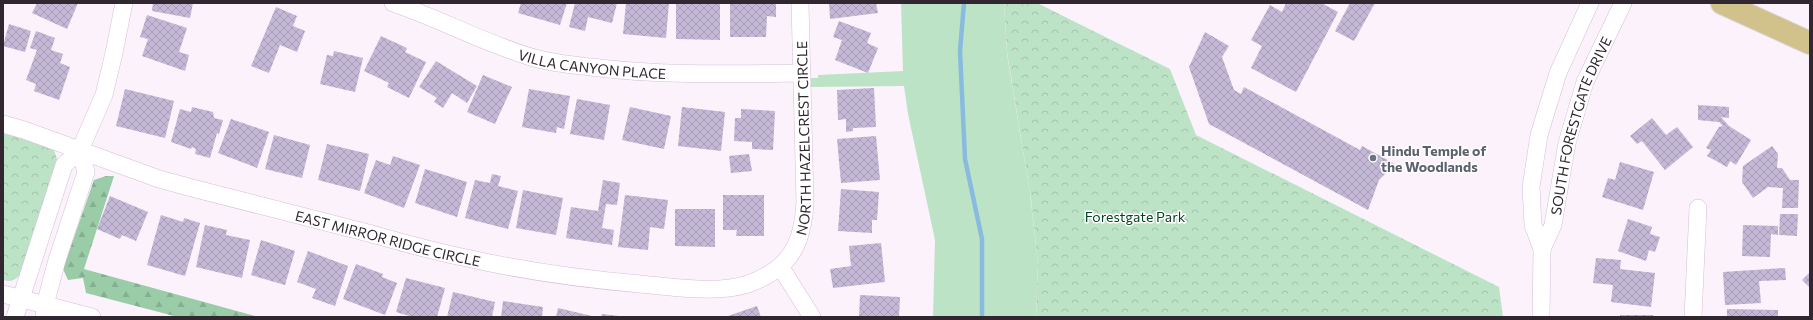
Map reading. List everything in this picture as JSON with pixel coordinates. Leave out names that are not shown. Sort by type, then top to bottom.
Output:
[{"type":"main road","points":[[1722,3],[1810,43]]},
{"type":"street","points":[[15,317],[64,166],[80,150],[104,95],[124,3]]},
{"type":"street","name":"VILLA CANYON PLACE","points":[[393,3],[483,41],[533,58],[578,66],[665,74],[801,73]]},
{"type":"street","name":"NORTH HAZELCREST CIRCLE","points":[[780,266],[788,258],[796,245],[802,232],[804,216],[800,3]]},
{"type":"street","name":"SOUTH FORESTGATE DRIVE","points":[[1541,317],[1542,250],[1533,225],[1531,187],[1540,135],[1558,74],[1590,3]]},
{"type":"street","name":"SOUTH FORESTGATE DRIVE","points":[[1542,250],[1553,225],[1567,143],[1585,82],[1622,3]]},
{"type":"street","name":"EAST MIRROR RIDGE CIRCLE","points":[[3,124],[24,130],[159,179],[449,254],[534,271],[591,279],[661,286],[720,288],[748,284],[780,266]]},
{"type":"street","points":[[44,311],[57,260],[86,172],[80,150]]},
{"type":"street","points":[[1693,317],[1698,208]]},
{"type":"street","points":[[780,266],[812,317]]},
{"type":"street","points":[[3,294],[20,298],[44,311],[92,317]]},
{"type":"green space","points":[[901,3],[1004,3],[1007,54],[1030,193],[1038,264],[1036,317],[933,317],[935,240],[908,114],[904,86],[811,87],[810,78],[818,78],[818,75],[903,71]]},
{"type":"green space","name":"Forestgate Park","points":[[1004,3],[1037,3],[1170,69],[1196,135],[1499,287],[1503,317],[1036,317],[1038,264],[1031,199],[1007,52]]},
{"type":"green space","points":[[3,132],[54,150],[58,162],[23,272],[12,281],[3,280]]},
{"type":"green space","points":[[106,176],[114,176],[84,269],[259,317],[178,317],[86,293],[83,278],[68,280],[63,269],[94,180]]},
{"type":"building","points":[[37,3],[78,3],[67,29],[32,13]]},
{"type":"building","points":[[153,3],[193,3],[190,18],[152,11]]},
{"type":"building","points":[[521,3],[567,3],[560,25],[518,13]]},
{"type":"building","points":[[575,3],[617,3],[612,23],[588,17],[585,31],[569,27]]},
{"type":"building","points":[[626,3],[669,3],[666,38],[623,34]]},
{"type":"building","points":[[676,3],[720,3],[720,40],[676,39]]},
{"type":"building","points":[[730,3],[776,3],[776,17],[767,16],[766,37],[730,37]]},
{"type":"building","points":[[829,3],[876,3],[878,13],[830,19]]},
{"type":"building","points":[[1286,3],[1321,3],[1338,12],[1296,92],[1251,68],[1262,46],[1251,40],[1270,5],[1282,12]]},
{"type":"building","points":[[1350,3],[1375,3],[1354,41],[1335,31]]},
{"type":"building","points":[[276,7],[297,16],[293,26],[305,31],[297,52],[280,45],[269,73],[251,66]]},
{"type":"building","points":[[147,15],[187,28],[179,52],[189,55],[185,71],[142,56],[148,39],[140,37]]},
{"type":"building","points":[[839,21],[871,33],[867,43],[878,48],[868,73],[835,60],[842,40],[833,37]]},
{"type":"building","points":[[9,24],[31,31],[25,52],[3,46]]},
{"type":"building","points":[[36,31],[55,38],[51,50],[63,54],[60,63],[70,67],[59,100],[34,91],[36,84],[26,80],[37,50],[30,48]]},
{"type":"building","points":[[1205,32],[1229,46],[1222,57],[1234,90],[1241,94],[1244,87],[1360,150],[1362,146],[1395,164],[1379,180],[1368,210],[1209,124],[1189,67]]},
{"type":"building","points":[[381,36],[407,48],[405,52],[426,62],[409,98],[387,87],[389,83],[364,71]]},
{"type":"building","points":[[334,51],[363,58],[355,92],[320,84],[327,55],[333,56]]},
{"type":"building","points":[[436,61],[477,86],[467,103],[452,93],[443,108],[434,102],[437,98],[419,87]]},
{"type":"building","points":[[483,75],[512,87],[495,124],[467,112]]},
{"type":"building","points":[[874,88],[876,127],[853,128],[853,131],[846,132],[846,119],[838,120],[837,90]]},
{"type":"building","points":[[125,89],[174,101],[165,138],[116,126]]},
{"type":"building","points":[[529,89],[570,96],[564,129],[557,127],[556,133],[522,127]]},
{"type":"building","points":[[577,99],[610,105],[604,140],[570,134]]},
{"type":"building","points":[[1698,105],[1729,107],[1729,118],[1721,117],[1729,126],[1751,140],[1736,165],[1730,161],[1727,167],[1707,156],[1711,150],[1706,148],[1719,127],[1723,126],[1719,122],[1698,120]]},
{"type":"building","points":[[192,107],[213,112],[214,118],[223,120],[219,134],[217,133],[210,158],[195,154],[196,149],[192,147],[191,149],[171,142],[180,109],[191,112]]},
{"type":"building","points":[[630,107],[671,116],[664,149],[622,140]]},
{"type":"building","points":[[682,107],[725,112],[721,151],[678,146]]},
{"type":"building","points":[[741,109],[775,111],[773,150],[752,149],[752,142],[734,141],[735,118],[741,118]]},
{"type":"building","points":[[1652,118],[1666,135],[1677,127],[1693,147],[1665,170],[1642,141],[1637,144],[1630,136]]},
{"type":"building","points":[[231,119],[269,132],[257,168],[218,153]]},
{"type":"building","points":[[274,135],[310,145],[302,178],[265,169]]},
{"type":"building","points":[[876,136],[880,180],[841,183],[837,139]]},
{"type":"building","points":[[327,144],[369,154],[360,191],[318,180]]},
{"type":"building","points":[[1772,146],[1778,154],[1777,168],[1782,168],[1790,180],[1799,180],[1798,208],[1782,208],[1783,188],[1768,187],[1753,198],[1742,182],[1743,166]]},
{"type":"building","points":[[749,154],[752,171],[731,173],[729,156]]},
{"type":"building","points":[[393,156],[420,165],[404,208],[364,193],[376,160],[390,165]]},
{"type":"building","points":[[1620,162],[1654,172],[1643,210],[1602,197],[1608,178],[1615,180]]},
{"type":"building","points":[[425,169],[467,182],[457,217],[415,203]]},
{"type":"building","points":[[492,174],[501,176],[498,186],[518,191],[508,229],[465,218],[475,180],[490,183]]},
{"type":"building","points":[[603,180],[620,183],[617,205],[606,204],[602,228],[614,230],[612,245],[566,238],[571,207],[598,211]]},
{"type":"building","points":[[841,189],[879,192],[877,220],[872,220],[872,233],[838,231]]},
{"type":"building","points":[[523,190],[563,198],[556,235],[516,228]]},
{"type":"building","points":[[625,195],[668,200],[664,229],[650,227],[648,250],[618,247]]},
{"type":"building","points":[[723,195],[764,195],[764,236],[736,236],[737,230],[723,230]]},
{"type":"building","points":[[110,196],[148,212],[136,241],[122,235],[120,239],[97,229]]},
{"type":"building","points":[[675,209],[715,209],[715,247],[675,246]]},
{"type":"building","points":[[1780,214],[1798,214],[1797,236],[1779,235]]},
{"type":"building","points":[[161,215],[183,222],[184,218],[200,223],[185,276],[147,265]]},
{"type":"building","points":[[1628,219],[1652,227],[1650,234],[1660,237],[1655,252],[1649,250],[1646,261],[1618,251]]},
{"type":"building","points":[[205,225],[227,230],[226,235],[250,240],[242,278],[196,267]]},
{"type":"building","points":[[1743,225],[1778,226],[1778,235],[1771,234],[1770,257],[1742,256]]},
{"type":"building","points":[[261,240],[295,251],[285,285],[251,275]]},
{"type":"building","points":[[881,243],[885,282],[833,288],[830,269],[851,266],[849,246]]},
{"type":"building","points":[[308,251],[348,266],[335,306],[312,298],[316,289],[297,282]]},
{"type":"building","points":[[1596,258],[1621,260],[1620,269],[1655,273],[1651,307],[1611,302],[1613,285],[1593,283]]},
{"type":"building","points":[[356,264],[383,274],[382,277],[397,283],[385,315],[343,299]]},
{"type":"building","points":[[1785,268],[1786,280],[1759,281],[1761,303],[1725,305],[1723,272]]},
{"type":"building","points":[[1810,272],[1810,288],[1802,280]]},
{"type":"building","points":[[406,278],[445,288],[437,317],[413,317],[396,312]]},
{"type":"building","points":[[453,292],[495,302],[492,317],[447,317]]},
{"type":"building","points":[[860,295],[900,297],[899,317],[859,317]]},
{"type":"building","points":[[503,301],[543,307],[542,317],[501,317]]},
{"type":"building","points":[[757,306],[761,317],[725,317]]},
{"type":"building","points":[[558,308],[592,316],[592,317],[556,317]]},
{"type":"building","points":[[1727,309],[1778,310],[1778,317],[1727,317]]},
{"type":"building","points":[[602,314],[619,316],[619,317],[601,317]]},
{"type":"building","points":[[1620,315],[1653,315],[1653,317],[1620,317]]},
{"type":"waterway","points":[[964,3],[960,51],[965,159],[982,239],[982,317]]},
{"type":"place","name":"Hindu Temple of the Woodlands","points":[[1373,158]]}]
